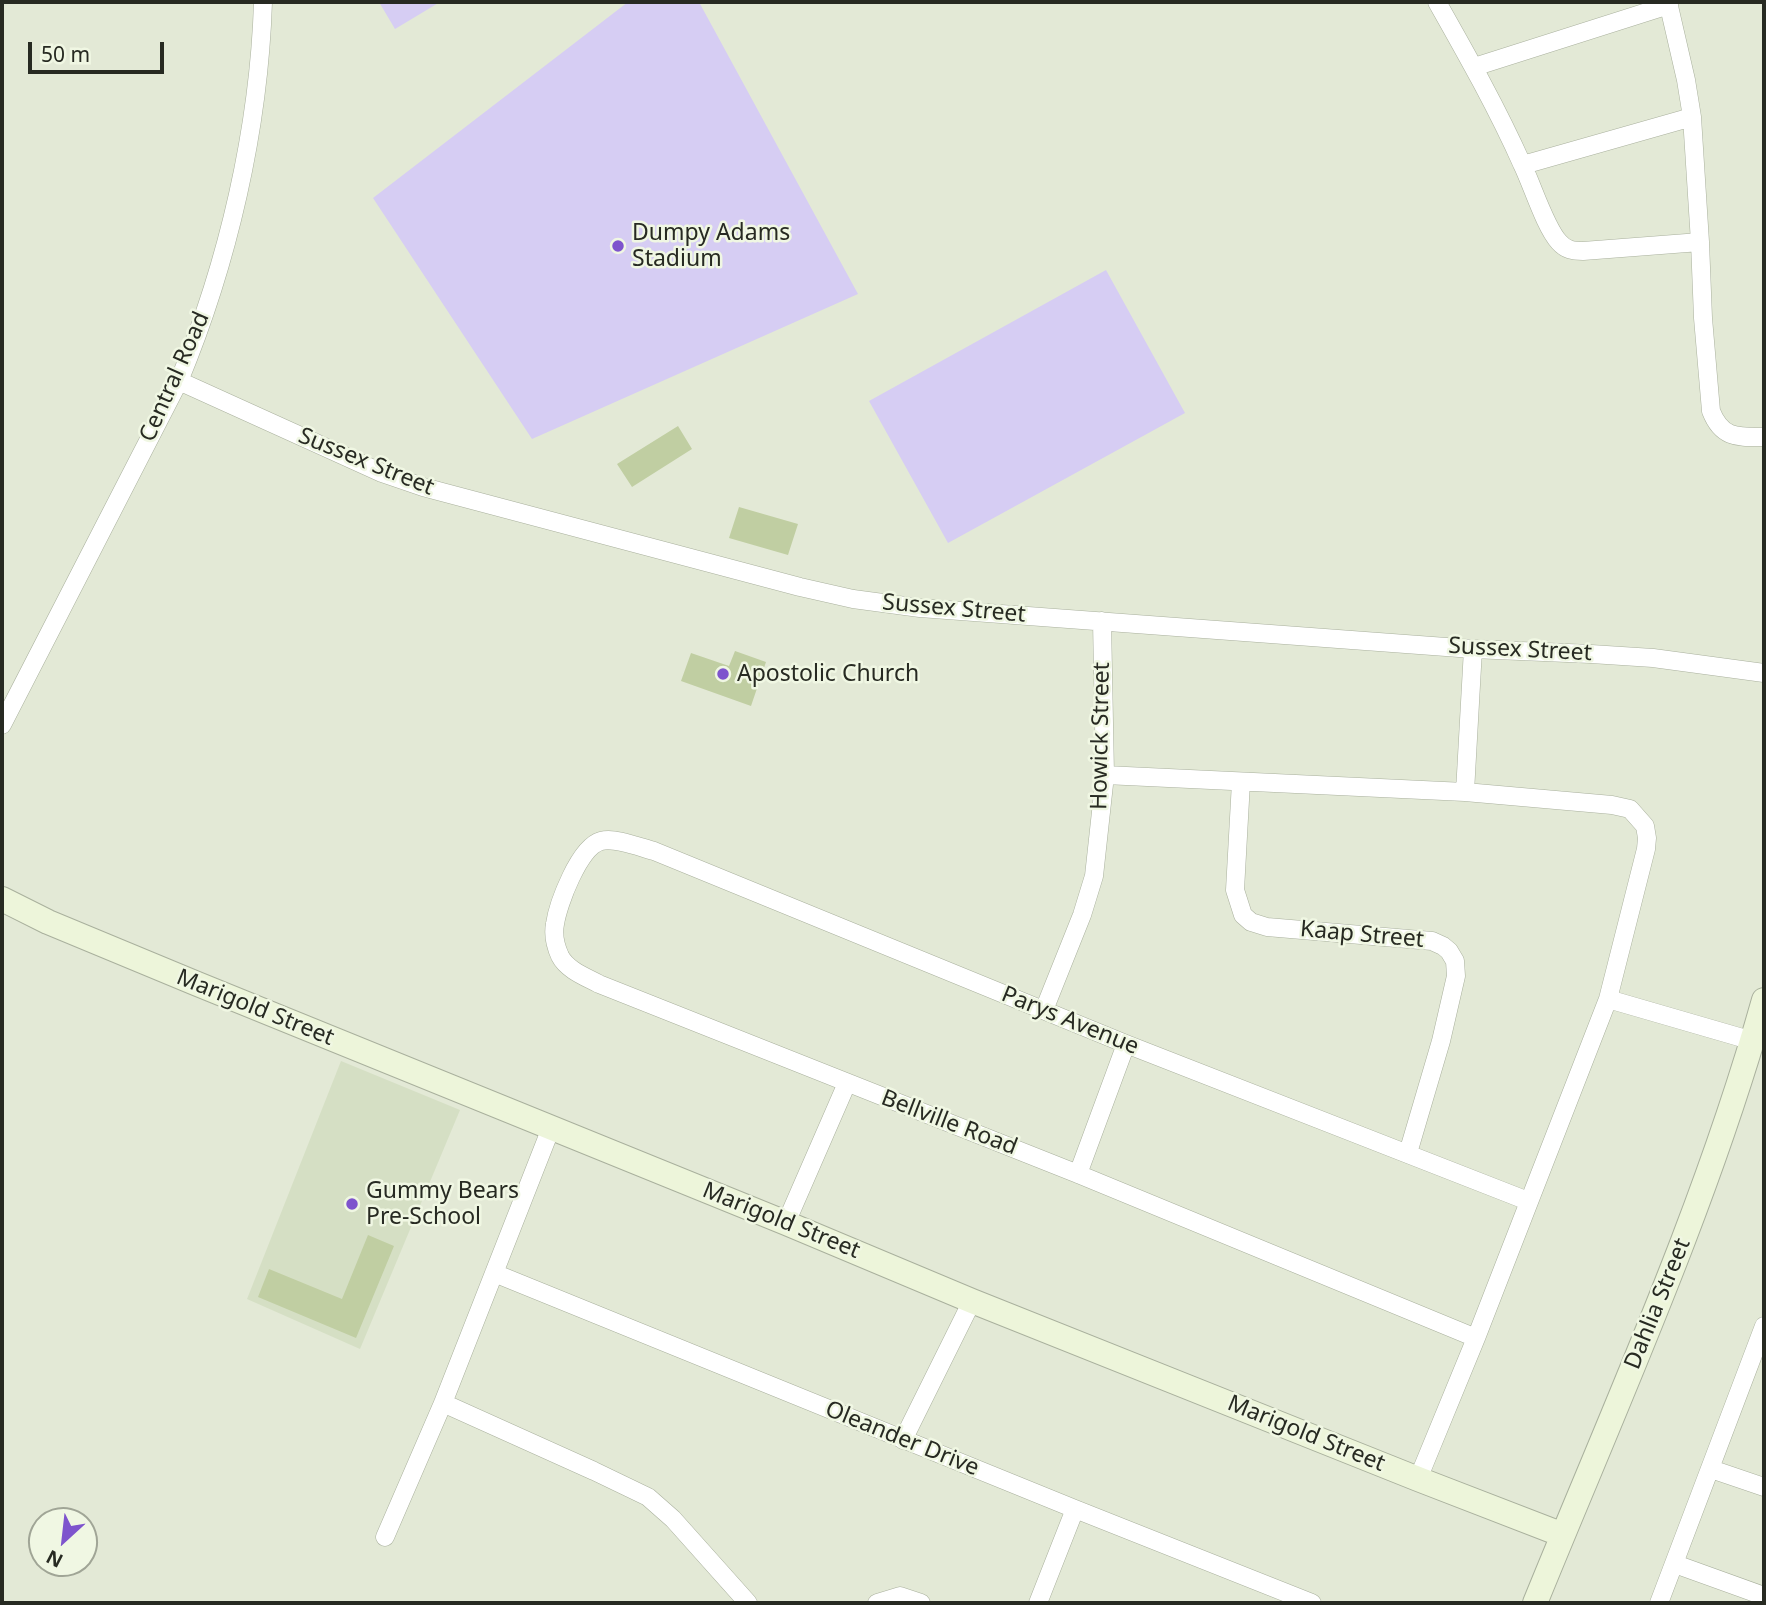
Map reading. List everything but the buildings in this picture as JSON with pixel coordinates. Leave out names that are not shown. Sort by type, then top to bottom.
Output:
[{"type":"street","name":"Central Road","points":[[2,725],[178,381],[210,296],[223,251],[252,115],[261,38],[262,2]]},
{"type":"street","points":[[1437,2],[1474,67],[1558,241],[1567,249],[1583,251],[1700,242]]},
{"type":"street","points":[[1474,67],[1669,3],[1692,117],[1711,411],[1716,423],[1725,432],[1736,436],[1764,437]]},
{"type":"street","points":[[1523,165],[1692,117]]},
{"type":"street","name":"Sussex Street","points":[[178,381],[382,473],[423,487],[853,599],[892,606],[1473,649],[1640,657],[1764,673]]},
{"type":"street","name":"Howick Street","points":[[1044,1010],[1082,915],[1094,876],[1105,775],[1102,621]]},
{"type":"street","points":[[1465,792],[1473,649]]},
{"type":"street","points":[[1105,775],[1465,792],[1612,805],[1630,809],[1645,826],[1646,849],[1608,999],[1418,1479]]},
{"type":"street","name":"Kaap Street","points":[[1241,782],[1235,890],[1243,915],[1251,922],[1268,927],[1432,941],[1443,946],[1455,961],[1456,976],[1441,1041],[1408,1153]]},
{"type":"street","name":"Parys Avenue","points":[[613,840],[654,851],[1126,1044],[1528,1201]]},
{"type":"street","name":"Bellville Road","points":[[613,840],[599,841],[584,854],[559,908],[554,927],[556,944],[561,959],[570,968],[599,984],[1078,1174],[1476,1338]]},
{"type":"street","name":"Marigold Street","points":[[2,899],[48,922],[183,978],[972,1301],[1563,1535]]},
{"type":"street","points":[[1608,999],[1753,1041]]},
{"type":"street","name":"Dahlia Street","points":[[1535,1603],[1695,1211],[1753,1041],[1764,1000]]},
{"type":"street","points":[[1078,1174],[1126,1044]]},
{"type":"street","points":[[786,1223],[847,1083]]},
{"type":"street","points":[[385,1537],[443,1403],[551,1128]]},
{"type":"street","name":"Oleander Drive","points":[[494,1273],[1312,1603]]},
{"type":"street","points":[[903,1440],[972,1301]]},
{"type":"street","points":[[1659,1603],[1711,1469],[1759,1358],[1764,1326]]},
{"type":"street","points":[[443,1403],[648,1497],[673,1519],[748,1603]]},
{"type":"street","points":[[1711,1469],[1764,1487]]},
{"type":"street","points":[[1038,1603],[1075,1509]]},
{"type":"street","points":[[1675,1564],[1764,1596]]},
{"type":"street","points":[[877,1603],[900,1596],[921,1603]]},
{"type":"shaded area","points":[[379,2],[440,2],[395,29]]},
{"type":"shaded area","name":"Dumpy Adams Stadium","points":[[628,2],[699,2],[858,294],[532,439],[373,198]]},
{"type":"shaded area","points":[[1106,270],[1185,413],[948,543],[869,401]]},
{"type":"shaded area","name":"Gummy Bears Pre-School","points":[[341,1061],[460,1110],[360,1349],[247,1299]]},
{"type":"place","name":"Dumpy Adams Stadium","points":[[618,246]]},
{"type":"place","name":"Apostolic Church","points":[[723,674]]},
{"type":"place","name":"Gummy Bears Pre-School","points":[[352,1204]]}]
